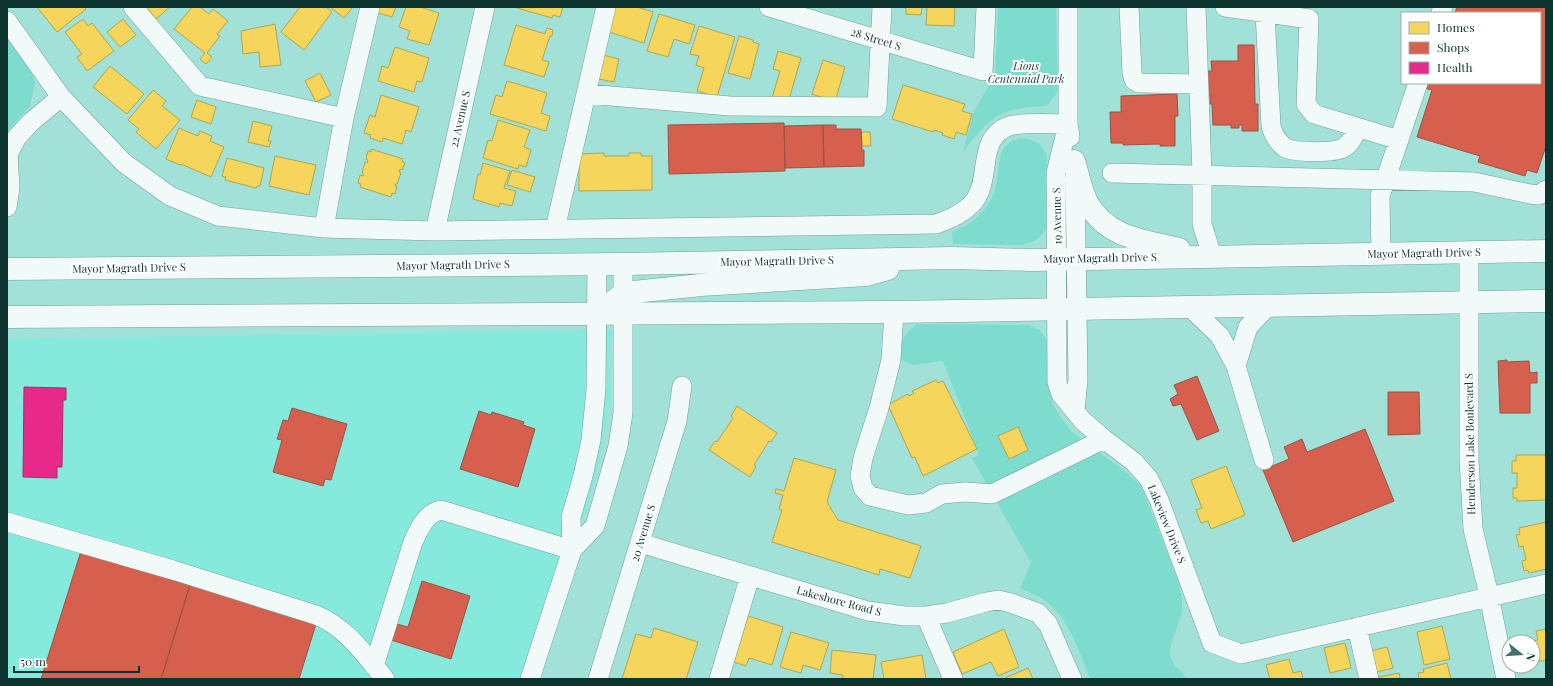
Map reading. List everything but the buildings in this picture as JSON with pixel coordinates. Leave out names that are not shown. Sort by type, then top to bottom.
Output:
[{"type":"main road","points":[[1074,160],[1086,201],[1105,225],[1120,234],[1211,256]]},
{"type":"main road","name":"Mayor Magrath Drive S","points":[[7,269],[623,264],[925,259],[1067,259],[1546,251]]},
{"type":"main road","points":[[7,317],[596,315],[624,303],[701,285],[867,275],[925,259]]},
{"type":"main road","points":[[624,303],[894,312],[1546,301]]},
{"type":"street","points":[[133,7],[200,86],[344,118]]},
{"type":"street","points":[[324,228],[344,118],[370,7]]},
{"type":"street","name":"22 Avenue S","points":[[435,230],[485,7]]},
{"type":"street","points":[[555,229],[606,7]]},
{"type":"street","name":"28 Street S","points":[[769,7],[983,71],[986,7]]},
{"type":"street","points":[[587,94],[730,106],[877,107],[882,7]]},
{"type":"street","name":"19 Avenue S","points":[[1067,310],[1067,259],[1074,160],[1068,124],[1068,7]]},
{"type":"street","points":[[1129,7],[1132,73],[1134,80],[1139,83],[1198,84]]},
{"type":"street","points":[[1196,7],[1202,175],[1202,224],[1211,256]]},
{"type":"street","points":[[1225,7],[1265,13],[1311,13],[1306,104],[1314,114],[1399,140]]},
{"type":"street","points":[[1265,13],[1271,126],[1273,133],[1279,141],[1285,148],[1293,150],[1336,150],[1344,148],[1350,142],[1358,128]]},
{"type":"street","points":[[7,21],[61,97],[124,163],[170,196],[218,216],[324,228],[435,230],[936,224],[951,219],[966,210],[974,201],[981,188],[984,176],[986,154],[991,141],[998,132],[1009,126],[1027,124],[1068,124]]},
{"type":"street","points":[[1381,254],[1380,196],[1418,84]]},
{"type":"street","points":[[7,207],[10,188],[8,155],[17,137],[61,97]]},
{"type":"street","name":"19 Avenue S","points":[[1067,259],[1056,172],[1068,124]]},
{"type":"street","points":[[1112,173],[1474,182],[1539,195],[1546,190]]},
{"type":"street","name":"Henderson Lake Boulevard S","points":[[1469,252],[1469,459],[1472,529],[1489,596],[1506,679]]},
{"type":"street","points":[[530,679],[572,550],[571,517],[583,476],[591,440],[596,390],[597,264]]},
{"type":"street","points":[[572,550],[595,526],[618,446],[623,413],[623,264]]},
{"type":"street","points":[[1236,366],[1248,327],[1268,306]]},
{"type":"street","points":[[1191,308],[1220,336],[1236,366],[1264,460]]},
{"type":"street","name":"Lakeview Drive S","points":[[1067,310],[1057,382],[1061,394],[1083,421],[1134,462],[1149,479],[1159,500],[1212,642],[1241,654],[1356,627]]},
{"type":"street","points":[[894,312],[891,360],[879,408],[863,458],[860,476],[862,488],[870,496],[908,505],[926,503],[942,494],[965,492],[992,494],[1104,439]]},
{"type":"street","name":"20 Avenue S","points":[[598,679],[677,421],[682,386]]},
{"type":"street","points":[[379,672],[413,542],[428,516],[432,513],[441,510],[572,550]]},
{"type":"street","points":[[7,522],[173,570],[316,615],[337,626],[350,638],[379,672]]},
{"type":"street","name":"Lakeshore Road S","points":[[640,543],[868,611],[905,616],[926,616],[947,613],[998,600],[1025,607],[1038,614],[1048,624],[1072,679]]},
{"type":"street","points":[[719,679],[750,576]]},
{"type":"street","points":[[1369,679],[1356,627],[1546,584]]},
{"type":"street","points":[[926,616],[953,679]]},
{"type":"shaded area","points":[[613,330],[609,350],[610,402],[598,467],[588,504],[530,679],[7,679],[7,339]]},
{"type":"green space","name":"Lions Centennial Park","points":[[998,7],[1056,7],[1058,91],[1047,106],[1018,109],[998,116],[982,129],[963,152],[974,111],[995,75]]},
{"type":"green space","points":[[7,36],[33,73],[35,83],[30,106],[7,132]]},
{"type":"green space","points":[[1021,138],[1030,140],[1040,145],[1047,156],[1049,224],[1047,229],[1042,236],[1022,245],[953,244],[952,232],[972,222],[991,200],[996,185],[1002,152],[1012,141]]},
{"type":"green space","points":[[917,324],[1028,325],[1040,330],[1046,339],[1049,349],[1049,385],[1052,402],[1059,415],[1071,431],[1127,473],[1141,486],[1179,583],[1182,598],[1182,612],[1171,645],[1170,655],[1174,665],[1183,673],[1186,679],[1090,679],[1072,635],[1060,615],[1043,599],[1020,588],[1031,563],[972,458],[979,455],[943,361],[914,365],[901,360],[903,339]]}]
